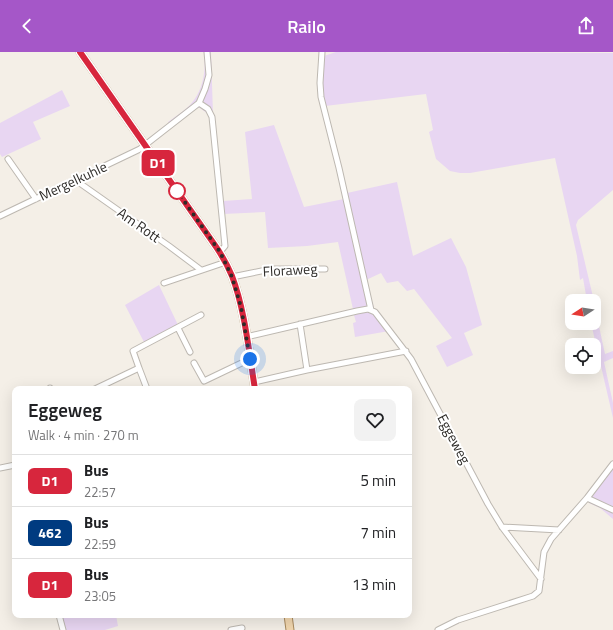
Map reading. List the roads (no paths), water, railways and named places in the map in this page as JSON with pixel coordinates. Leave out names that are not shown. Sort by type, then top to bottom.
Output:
[{"type":"main road","points":[[80,52],[226,262],[241,307],[254,386]]},
{"type":"main road","points":[[288,618],[290,630]]},
{"type":"street","points":[[145,144],[199,102],[205,89],[208,75],[207,52]]},
{"type":"street","points":[[246,337],[357,311],[371,310],[340,168],[321,97],[320,83],[322,52]]},
{"type":"street","points":[[199,102],[208,109],[212,117],[225,246],[220,252]]},
{"type":"street","name":"Mergelkuhle","points":[[0,216],[140,149],[145,144]]},
{"type":"street","points":[[8,159],[36,199]]},
{"type":"street","name":"Am Rott","points":[[78,179],[81,184],[201,270]]},
{"type":"street","points":[[164,283],[226,262]]},
{"type":"street","name":"Floraweg","points":[[232,277],[271,269],[325,269]]},
{"type":"street","name":"Eggeweg","points":[[371,310],[376,313],[406,351],[488,504],[502,527],[541,578]]},
{"type":"street","points":[[146,386],[133,351],[201,315]]},
{"type":"street","points":[[300,324],[307,370]]},
{"type":"street","points":[[178,328],[190,352]]},
{"type":"street","points":[[254,386],[307,370],[406,351]]},
{"type":"street","points":[[194,363],[204,381],[250,359]]},
{"type":"street","points":[[101,386],[139,368]]},
{"type":"street","points":[[438,630],[458,620],[533,596],[539,592],[544,552],[551,539],[587,498],[613,464]]},
{"type":"street","points":[[0,468],[12,466]]},
{"type":"street","points":[[587,498],[613,510]]},
{"type":"street","points":[[502,527],[559,530]]},
{"type":"street","points":[[60,618],[63,630]]},
{"type":"street","points":[[231,630],[242,628]]}]
